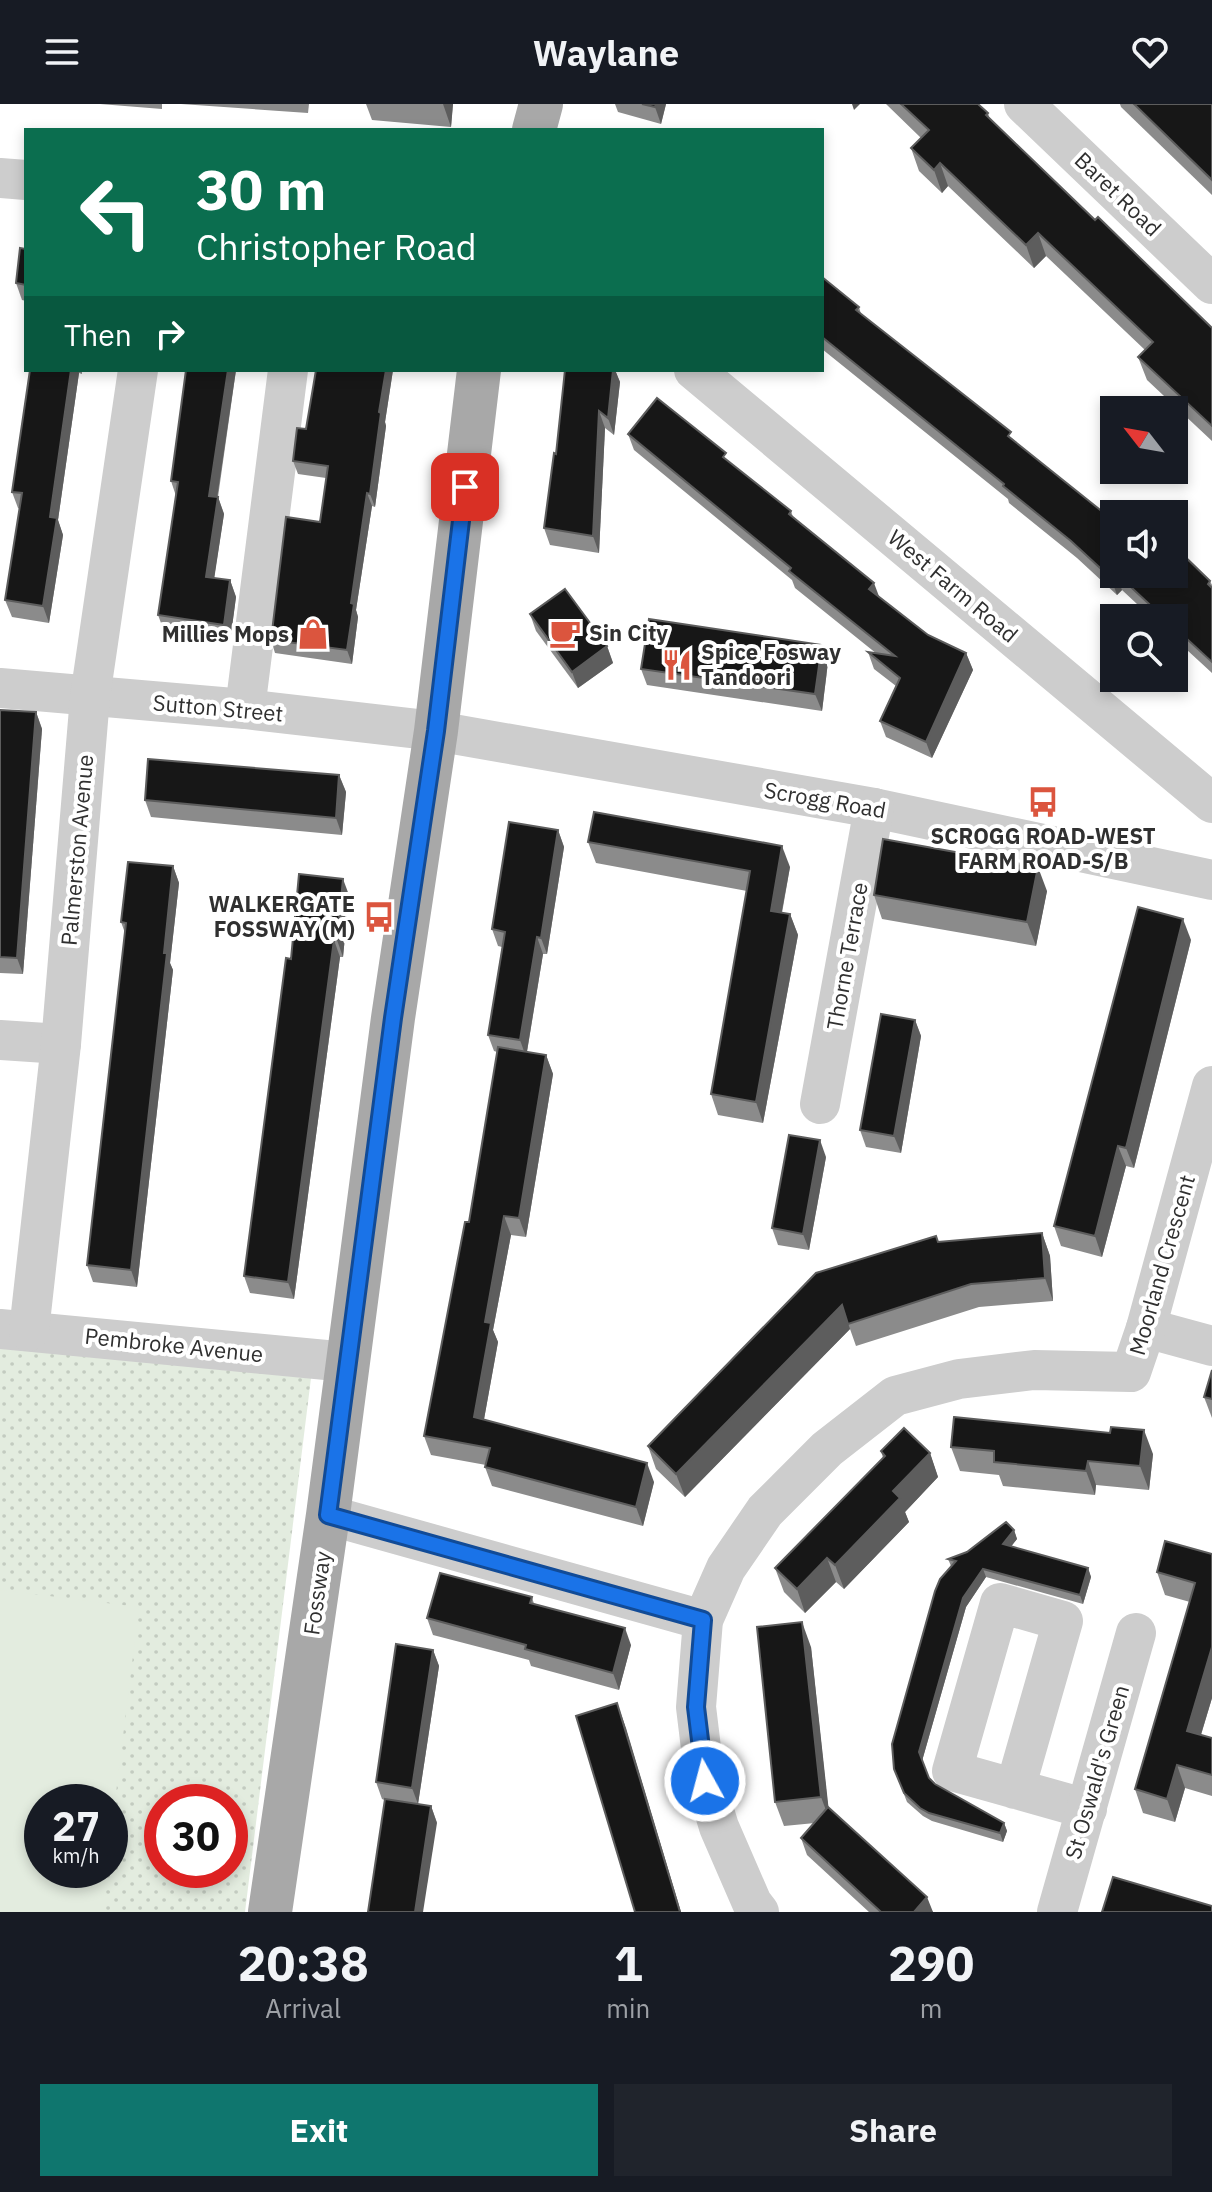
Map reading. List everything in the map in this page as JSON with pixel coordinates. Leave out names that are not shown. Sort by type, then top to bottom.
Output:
[{"type":"main road","points":[[535,128],[541,104]]},
{"type":"main road","name":"Fossway","points":[[270,1912],[328,1515],[393,1018],[436,731],[479,372]]},
{"type":"street","name":"Baret Road","points":[[1024,104],[1212,284]]},
{"type":"street","points":[[0,178],[24,180]]},
{"type":"street","name":"Palmerston Avenue","points":[[15,1330],[61,1044],[90,697],[138,372]]},
{"type":"street","points":[[245,709],[288,372]]},
{"type":"street","name":"West Farm Road","points":[[696,372],[1212,803]]},
{"type":"street","name":"Sutton Street","points":[[0,688],[245,709],[436,731]]},
{"type":"street","name":"Scrogg Road","points":[[436,731],[874,808],[1212,880]]},
{"type":"street","name":"Thorne Terrace","points":[[820,1104],[874,808]]},
{"type":"street","points":[[0,1040],[61,1044]]},
{"type":"street","name":"Moorland Crescent","points":[[759,1912],[752,1903],[719,1827],[705,1781],[696,1707],[703,1620],[726,1568],[765,1511],[827,1449],[895,1396],[959,1379],[1034,1370],[1131,1372],[1146,1328],[1212,1086]]},
{"type":"street","points":[[1146,1328],[1212,1346]]},
{"type":"street","name":"Pembroke Avenue","points":[[15,1330],[347,1362]]},
{"type":"street","points":[[328,1515],[703,1620]]},
{"type":"street","name":"St Oswald's Green","points":[[1057,1912],[1136,1633]]},
{"type":"street","points":[[1015,1789],[1087,1809]]},
{"type":"shaded area","points":[[0,1338],[313,1362],[248,1888],[248,1784],[144,1784],[144,1888],[248,1888],[245,1912],[0,1912]]},
{"type":"shaded area","points":[[0,1590],[139,1607],[117,1784],[24,1784],[24,1888],[104,1888],[101,1912],[0,1912]]},
{"type":"building","points":[[901,104],[978,104],[1095,220],[1098,217],[1212,328],[1212,426],[1188,404],[1188,396],[1180,396],[1138,357],[1153,342],[1038,233],[1026,245],[940,163],[934,170],[911,148],[929,130]]},
{"type":"building","points":[[1134,104],[1212,104],[1212,180]]},
{"type":"building","points":[[20,248],[24,249],[24,285],[16,283]]},
{"type":"building","points":[[824,279],[859,307],[856,310],[1011,432],[1008,436],[1100,510],[1100,568],[824,339]]},
{"type":"building","points":[[30,372],[71,372],[50,517],[57,518],[43,606],[5,600],[22,493],[12,492]]},
{"type":"building","points":[[186,372],[228,372],[209,496],[218,497],[206,577],[230,580],[224,625],[158,615],[178,482],[171,481]]},
{"type":"building","points":[[316,372],[386,372],[370,494],[367,493],[351,603],[354,604],[347,650],[271,640],[286,517],[320,522],[328,466],[293,461],[297,428],[306,429]]},
{"type":"building","points":[[565,372],[613,372],[608,418],[599,411],[593,536],[544,528]]},
{"type":"building","points":[[657,398],[726,453],[723,457],[874,583],[869,589],[928,635],[966,653],[926,742],[880,721],[900,678],[868,652],[895,656],[789,571],[791,568],[628,434]]},
{"type":"building","points":[[1188,560],[1210,581],[1208,584],[1212,588],[1212,662],[1188,640],[1188,604],[1149,604],[1132,588],[1188,588]]},
{"type":"building","points":[[565,589],[607,646],[572,672],[530,614]]},
{"type":"building","points":[[649,619],[822,645],[815,694],[641,669]]},
{"type":"building","points":[[0,710],[36,712],[17,958],[0,957]]},
{"type":"building","points":[[148,759],[339,775],[336,818],[145,800]]},
{"type":"building","points":[[594,812],[782,846],[771,911],[790,914],[756,1102],[711,1094],[750,871],[588,842]]},
{"type":"building","points":[[509,822],[558,830],[541,938],[537,937],[520,1040],[488,1035],[505,932],[492,929]]},
{"type":"building","points":[[883,839],[1038,867],[1027,922],[874,895]]},
{"type":"building","points":[[128,862],[173,866],[164,953],[167,953],[131,1270],[87,1265],[126,923],[121,922]]},
{"type":"building","points":[[299,874],[343,879],[288,1282],[244,1276],[286,958],[291,959]]},
{"type":"building","points":[[1138,907],[1183,919],[1126,1148],[1118,1146],[1095,1236],[1054,1226]]},
{"type":"building","points":[[881,1014],[915,1020],[894,1136],[860,1130]]},
{"type":"building","points":[[498,1047],[546,1055],[519,1218],[504,1216],[485,1322],[491,1323],[474,1417],[647,1463],[636,1507],[485,1467],[490,1448],[424,1436],[465,1222],[469,1222]]},
{"type":"building","points":[[789,1135],[820,1140],[803,1234],[772,1228]]},
{"type":"building","points":[[1042,1233],[1045,1278],[971,1284],[848,1324],[842,1305],[676,1474],[648,1446],[816,1273],[936,1236],[938,1242]]},
{"type":"building","points":[[1212,1370],[1212,1399],[1204,1397]]},
{"type":"building","points":[[954,1417],[1110,1433],[1111,1427],[1144,1430],[1140,1466],[1088,1461],[1086,1471],[994,1462],[994,1451],[951,1447]]},
{"type":"building","points":[[904,1428],[930,1453],[893,1491],[900,1498],[835,1565],[827,1558],[797,1589],[775,1568],[885,1456],[881,1451]]},
{"type":"building","points":[[1006,1522],[1014,1530],[1003,1544],[1088,1568],[1080,1595],[983,1569],[963,1598],[919,1752],[929,1778],[935,1784],[1004,1823],[1000,1833],[920,1808],[904,1793],[894,1769],[892,1744],[935,1591],[940,1579],[956,1561],[948,1559],[967,1552]]},
{"type":"building","points":[[1165,1541],[1212,1554],[1212,1647],[1187,1731],[1212,1738],[1212,1775],[1177,1765],[1167,1799],[1135,1789],[1195,1583],[1157,1572]]},
{"type":"building","points":[[440,1573],[532,1597],[530,1603],[625,1628],[613,1673],[427,1618]]},
{"type":"building","points":[[802,1622],[821,1797],[775,1802],[757,1627]]},
{"type":"building","points":[[396,1644],[433,1650],[412,1788],[376,1782]]},
{"type":"building","points":[[617,1703],[680,1912],[635,1912],[576,1716]]},
{"type":"building","points":[[385,1799],[431,1806],[415,1912],[368,1912]]},
{"type":"building","points":[[828,1807],[927,1897],[914,1912],[881,1912],[801,1838]]},
{"type":"building","points":[[1113,1877],[1212,1906],[1212,1912],[1102,1912]]},
{"type":"place","name":"Sin City","points":[[565,633]]},
{"type":"place","name":"Millies Mops","points":[[313,634]]},
{"type":"place","name":"Spice Fosway Tandoori","points":[[677,665]]},
{"type":"place","name":"SCROGG ROAD-WEST FARM ROAD-S/B","points":[[1043,802]]},
{"type":"place","name":"WALKERGATE FOSSWAY (M)","points":[[379,917]]},
{"type":"route","points":[[465,487],[436,731],[393,1018],[328,1515],[703,1620],[696,1707],[705,1781]]}]
